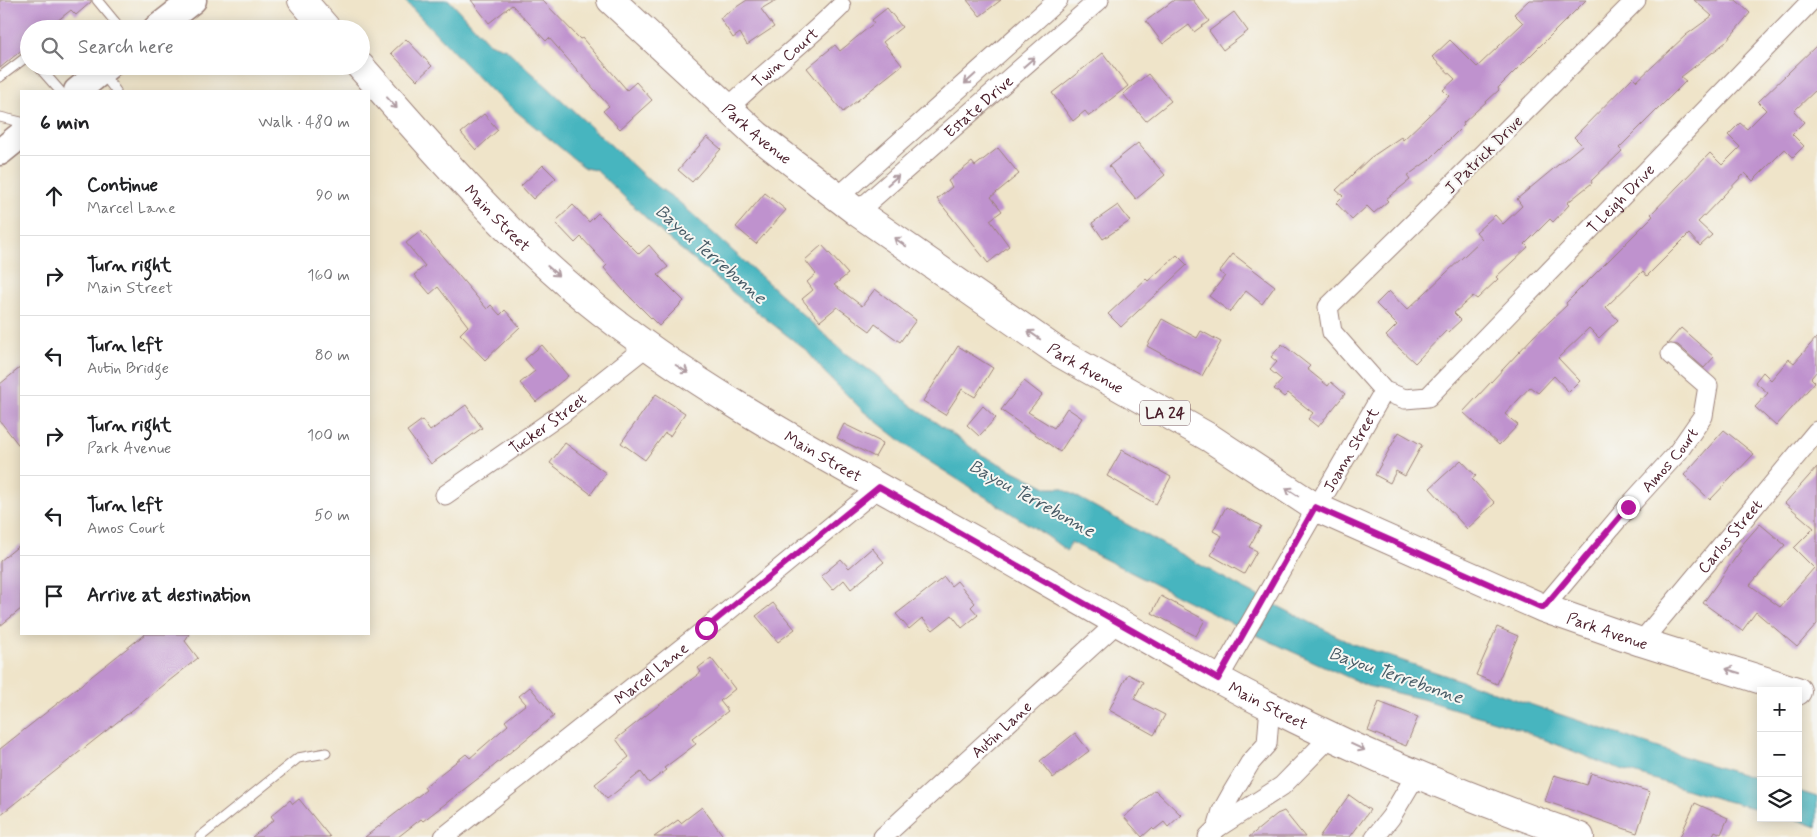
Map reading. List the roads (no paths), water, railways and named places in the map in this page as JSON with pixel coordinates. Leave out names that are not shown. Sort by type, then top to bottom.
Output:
[{"type":"main road","points":[[167,20],[193,0]]},
{"type":"main road","points":[[302,0],[319,20]]},
{"type":"main road","name":"Park Avenue","points":[[611,0],[757,135],[847,205],[1058,352],[1210,438],[1315,507],[1543,608],[1641,642],[1784,687]]},
{"type":"main road","points":[[79,90],[103,75]]},
{"type":"main road","name":"Main Street","points":[[368,75],[490,209],[539,259],[584,298],[647,346],[774,426],[1218,679],[1270,706],[1416,774],[1486,804],[1580,837]]},
{"type":"main road","points":[[0,152],[20,136]]},
{"type":"main road","name":"Park Avenue","points":[[1802,692],[1817,697]]},
{"type":"street","name":"Estate Drive","points":[[847,205],[1058,0]]},
{"type":"street","name":"Estate Drive","points":[[847,205],[1100,0]]},
{"type":"street","name":"J Patrick Drive","points":[[1384,391],[1332,332],[1328,307],[1636,0]]},
{"type":"street","name":"T Leigh Drive","points":[[1384,391],[1405,399],[1428,397],[1812,0]]},
{"type":"street","name":"Twin Court","points":[[728,108],[752,84],[815,32],[841,6]]},
{"type":"street","name":"Tucker Street","points":[[445,495],[560,415],[647,346]]},
{"type":"street","name":"Amos Court","points":[[1543,608],[1628,507],[1678,452],[1703,416],[1708,386],[1671,354]]},
{"type":"street","name":"Joann Street","points":[[1218,679],[1315,507],[1384,391]]},
{"type":"street","name":"Carlos Street","points":[[1641,642],[1817,431]]},
{"type":"street","name":"Marcel Lane","points":[[444,837],[879,487]]},
{"type":"street","name":"Autin Lane","points":[[883,837],[1119,621]]},
{"type":"street","points":[[1213,833],[1232,793],[1250,764],[1267,744],[1270,706]]},
{"type":"street","points":[[1213,833],[1282,786],[1332,734]]},
{"type":"street","points":[[1375,837],[1391,816],[1416,774]]},
{"type":"lane","points":[[97,0],[114,20]]},
{"type":"lane","points":[[0,77],[20,62]]},
{"type":"lane","points":[[46,75],[59,90]]},
{"type":"lane","points":[[0,117],[20,122]]},
{"type":"lane","points":[[200,837],[298,758],[326,753]]},
{"type":"water","name":"Bayou Terrebonne","points":[[404,0],[449,0],[489,43],[506,49],[651,182],[678,201],[846,354],[875,374],[911,405],[982,455],[1048,488],[1061,488],[1242,588],[1353,644],[1694,760],[1757,779],[1757,809],[1701,794],[1605,764],[1511,726],[1422,699],[1367,686],[1241,628],[1071,542],[1067,551],[1047,536],[919,455],[863,411],[825,373],[807,351],[664,235],[596,170],[585,168],[489,89]]},
{"type":"water","points":[[1802,792],[1817,797],[1817,827],[1802,822]]}]
